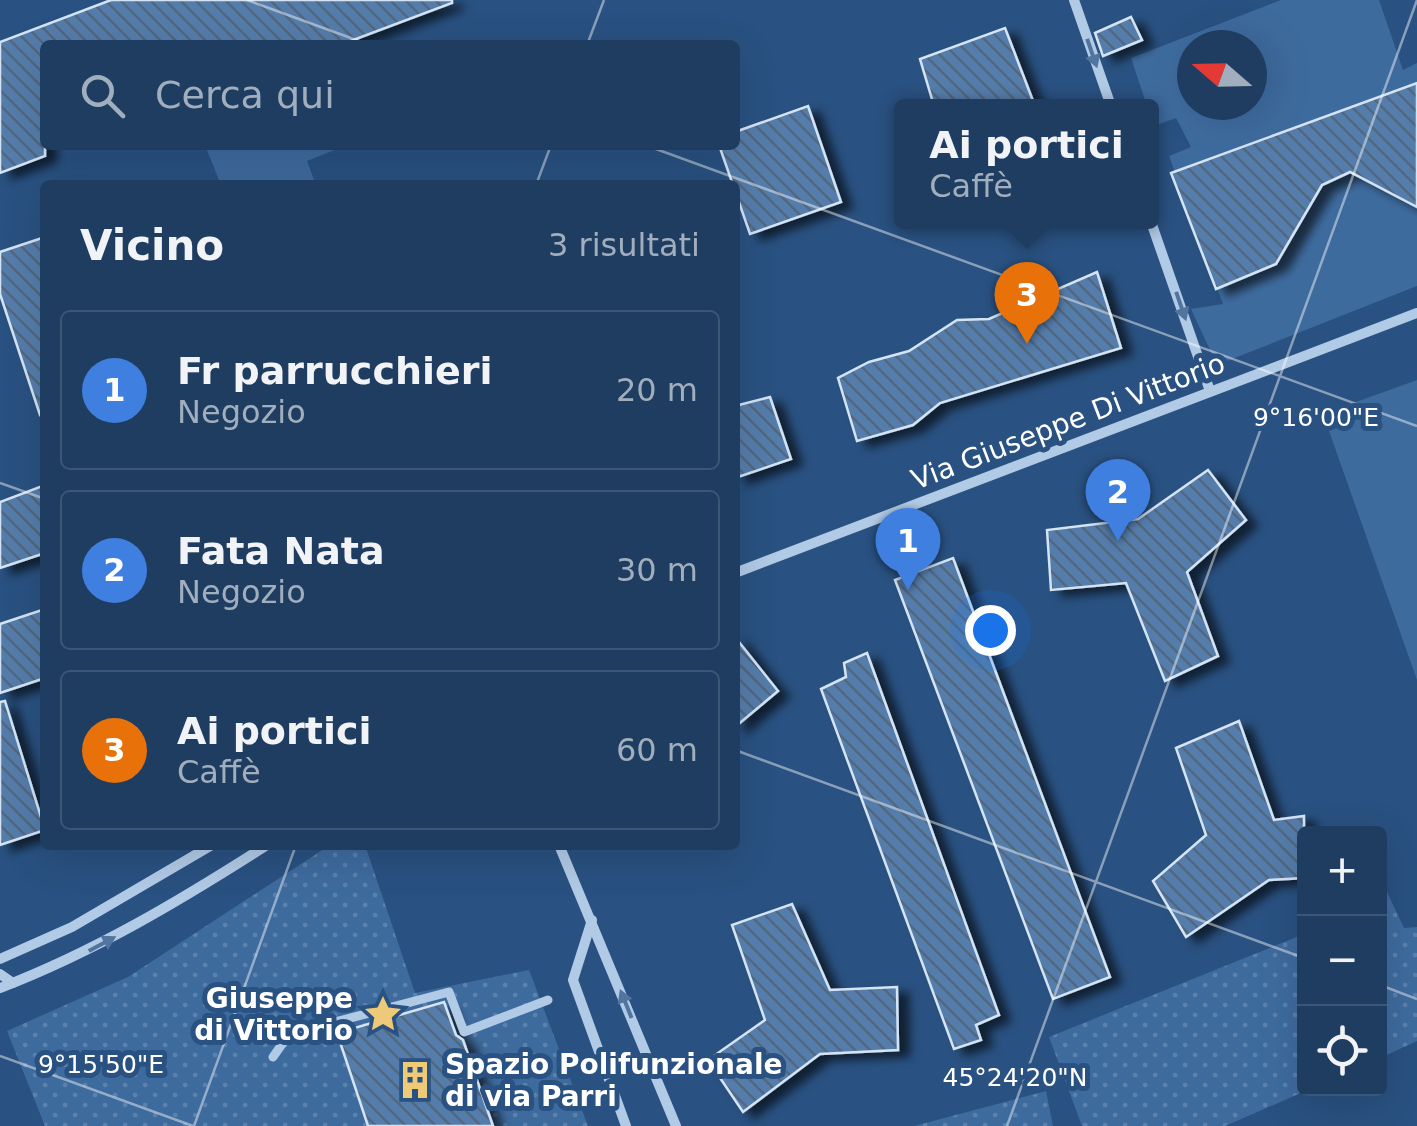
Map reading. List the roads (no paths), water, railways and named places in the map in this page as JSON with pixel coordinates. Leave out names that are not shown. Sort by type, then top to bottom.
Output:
[{"type":"street","points":[[1074,0],[1109,99]]},
{"type":"street","points":[[1153,229],[1210,391]]},
{"type":"street","name":"Via Giuseppe Di Vittorio","points":[[740,572],[1417,313]]},
{"type":"street","points":[[0,958],[72,927],[203,850]]},
{"type":"street","points":[[0,988],[84,953],[160,913],[259,850]]},
{"type":"street","points":[[561,850],[676,1126]]},
{"type":"street","points":[[592,919],[573,980],[626,1126]]},
{"type":"street","points":[[0,974],[13,983]]},
{"type":"street","points":[[274,1058],[285,1040],[301,1031],[449,992],[464,1032],[548,1000]]},
{"type":"place","name":"Ai portici","points":[[1027,344]]},
{"type":"place","name":"Fata Nata","points":[[1118,541]]},
{"type":"place","name":"Fr parrucchieri","points":[[908,590]]},
{"type":"place","name":"Giuseppe di Vittorio","points":[[383,1014]]},
{"type":"place","name":"Spazio Polifunzionale di via Parri","points":[[415,1080]]}]
